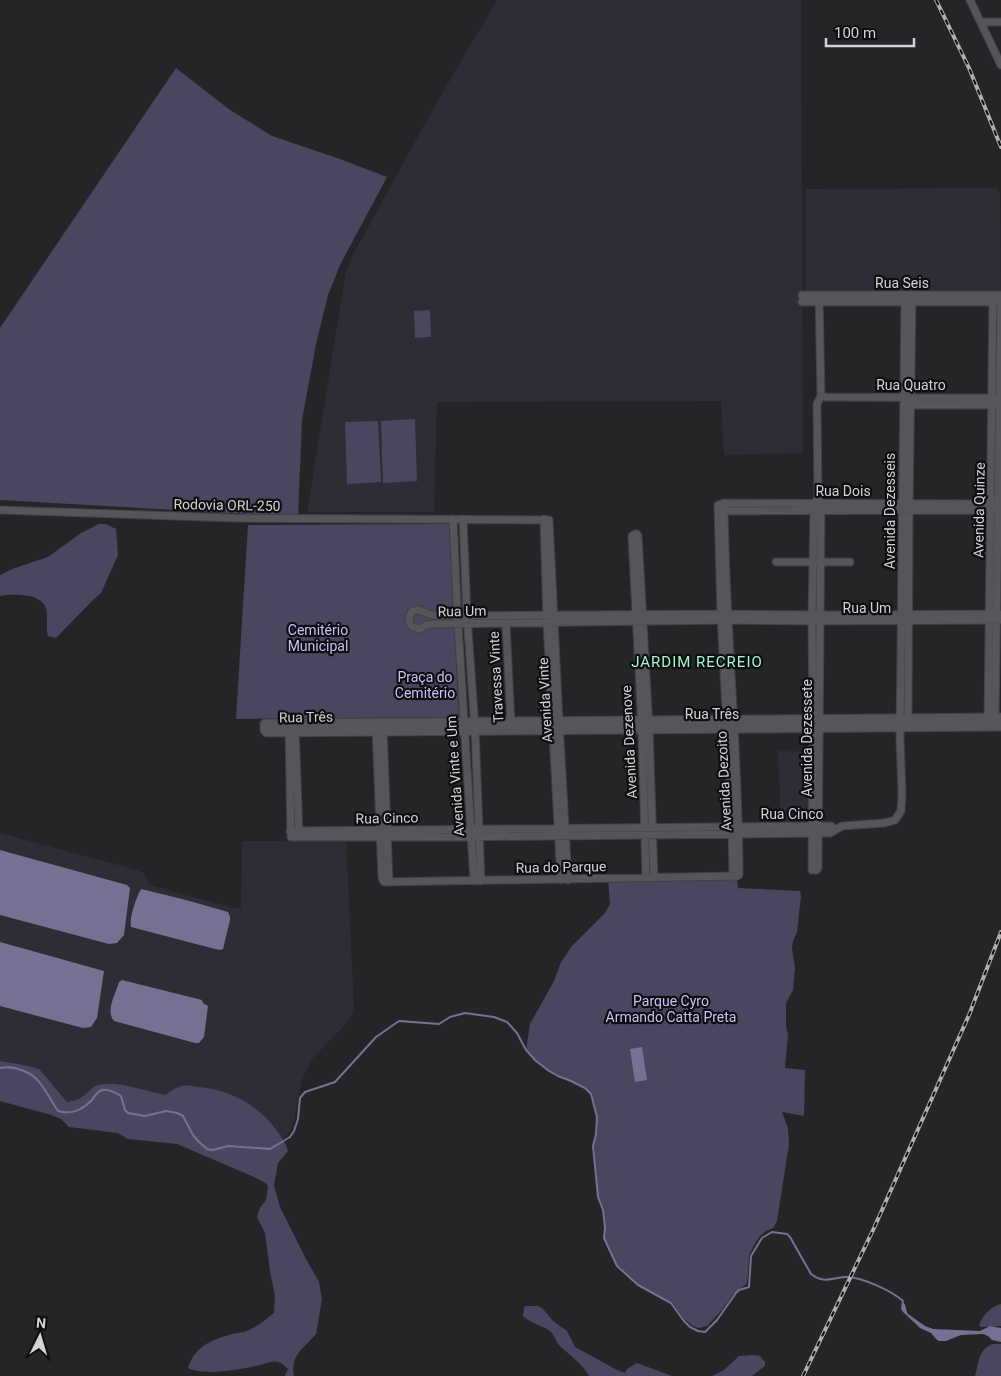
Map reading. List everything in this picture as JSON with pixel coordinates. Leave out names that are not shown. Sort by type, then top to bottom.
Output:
[{"type":"street","points":[[970,0],[1001,66]]},
{"type":"street","points":[[981,22],[1001,22]]},
{"type":"street","name":"Avenida Dezessete","points":[[815,829],[817,404],[821,396],[822,298]]},
{"type":"street","name":"Rua Seis","points":[[802,299],[998,298]]},
{"type":"street","name":"Avenida Quinze","points":[[995,722],[998,298]]},
{"type":"street","name":"Avenida Dezesseis","points":[[905,723],[908,299]]},
{"type":"street","name":"Rua Quatro","points":[[821,396],[907,402],[997,401]]},
{"type":"street","name":"Rua Dois","points":[[721,508],[817,506],[997,507]]},
{"type":"street","name":"Avenida Dezoito","points":[[721,508],[736,830],[735,877]]},
{"type":"street","name":"Rodovia ORL-250","points":[[0,510],[234,518],[453,519]]},
{"type":"street","points":[[453,519],[462,519]]},
{"type":"street","name":"Avenida Vinte e Um","points":[[453,519],[464,726],[475,833]]},
{"type":"street","name":"Avenida Vinte e Um","points":[[462,519],[474,726],[477,881]]},
{"type":"street","name":"Avenida Vinte","points":[[462,519],[546,519],[550,522],[550,619],[558,832],[565,880]]},
{"type":"street","name":"Avenida Dezenove","points":[[639,618],[638,536],[635,534],[632,536],[645,724],[650,878]]},
{"type":"street","points":[[776,562],[850,562]]},
{"type":"street","name":"Rua Um","points":[[458,620],[416,610],[410,614],[408,619],[412,627],[417,629],[433,624],[467,619],[996,617]]},
{"type":"street","name":"Rua Um","points":[[467,619],[506,623],[550,619]]},
{"type":"street","name":"Travessa Vinte","points":[[506,623],[511,725]]},
{"type":"street","name":"Rua Três","points":[[292,728],[995,722]]},
{"type":"street","name":"Rua Cinco","points":[[292,728],[295,834],[815,829],[830,833],[842,826],[884,824],[894,820],[901,811],[900,767],[905,723]]},
{"type":"street","name":"Avenida Vinte","points":[[555,725],[566,832],[565,880]]},
{"type":"street","points":[[379,726],[384,833]]},
{"type":"street","name":"Rua do Parque","points":[[384,833],[382,878],[387,882],[735,877]]},
{"type":"shaded area","points":[[497,0],[801,0],[803,453],[724,455],[721,401],[437,402],[434,512],[307,512],[346,271],[355,251],[433,109]]},
{"type":"shaded area","points":[[997,188],[1000,192],[1001,295],[805,295],[806,189]]},
{"type":"shaded area","points":[[778,751],[812,752],[812,826],[781,826]]},
{"type":"shaded area","points":[[0,833],[137,870],[143,873],[150,885],[237,909],[241,907],[242,841],[287,841],[290,837],[346,837],[353,1013],[347,1023],[312,1059],[302,1080],[291,1130],[286,1136],[271,1146],[66,1112],[0,1065]]},
{"type":"shaded area","points":[[0,850],[127,885],[130,888],[124,935],[117,943],[109,944],[0,915]]},
{"type":"shaded area","points":[[141,889],[228,912],[230,920],[223,949],[215,949],[131,927],[133,908]]},
{"type":"shaded area","points":[[0,942],[104,971],[97,1018],[91,1027],[83,1028],[0,1006]]},
{"type":"shaded area","points":[[122,980],[202,1000],[208,1006],[204,1037],[199,1043],[195,1043],[114,1021],[111,1007],[119,982]]},
{"type":"shaded area","points":[[642,1047],[647,1080],[635,1082],[630,1049]]},
{"type":"shaded area","points":[[902,1301],[908,1314],[925,1326],[933,1329],[980,1331],[990,1326],[1001,1328],[1001,1342],[992,1340],[983,1334],[961,1335],[946,1341],[939,1341],[931,1333],[920,1328],[903,1312],[901,1309]]},
{"type":"green space","points":[[176,68],[230,110],[272,136],[387,177],[341,263],[328,295],[316,344],[302,420],[298,517],[0,500],[0,328]]},
{"type":"green space","points":[[430,310],[431,337],[415,338],[414,311]]},
{"type":"green space","points":[[415,419],[417,481],[383,483],[381,421]]},
{"type":"green space","points":[[378,421],[381,482],[347,484],[345,422]]},
{"type":"green space","points":[[99,524],[106,524],[116,529],[118,555],[101,593],[56,638],[48,636],[45,606],[41,601],[28,596],[0,596],[0,575],[48,557],[81,533]]},
{"type":"green space","name":"Cemitério Municipal","points":[[449,524],[459,717],[236,719],[248,525]]},
{"type":"green space","name":"Parque Cyro Armando Catta Preta","points":[[737,877],[738,888],[800,891],[797,932],[792,949],[795,968],[793,990],[786,1003],[786,1027],[788,1034],[785,1068],[805,1070],[804,1116],[782,1112],[788,1128],[789,1144],[777,1221],[773,1228],[760,1236],[754,1245],[749,1256],[747,1283],[732,1296],[707,1326],[699,1328],[684,1319],[672,1302],[638,1285],[617,1265],[604,1238],[605,1227],[603,1210],[598,1197],[594,1146],[597,1117],[591,1094],[585,1087],[549,1071],[526,1050],[530,1024],[554,981],[561,962],[572,946],[605,913],[610,904],[608,879]]},
{"type":"green space","points":[[0,1061],[39,1069],[67,1102],[79,1099],[96,1086],[105,1084],[131,1087],[165,1095],[175,1088],[190,1086],[210,1088],[232,1095],[252,1106],[270,1122],[284,1141],[288,1151],[278,1163],[274,1185],[280,1207],[319,1282],[322,1299],[316,1334],[299,1352],[294,1361],[294,1376],[285,1376],[288,1369],[279,1362],[212,1372],[188,1368],[194,1355],[209,1342],[244,1332],[260,1324],[274,1313],[275,1296],[265,1233],[257,1217],[260,1208],[266,1200],[267,1184],[177,1144],[128,1139],[118,1133],[69,1127],[61,1119],[51,1115],[0,1101]]},
{"type":"green space","points":[[1001,1304],[1001,1326],[981,1327],[979,1325],[990,1309]]},
{"type":"green space","points":[[538,1306],[543,1309],[553,1321],[567,1331],[575,1347],[617,1370],[625,1373],[627,1369],[637,1363],[672,1376],[589,1376],[579,1363],[559,1345],[547,1329],[523,1316],[524,1307]]},
{"type":"green space","points":[[993,1344],[1001,1344],[1001,1376],[975,1376],[978,1361],[984,1349]]},
{"type":"green space","points":[[739,1356],[760,1356],[765,1362],[765,1366],[752,1376],[712,1376],[724,1370]]},
{"type":"waterway","points":[[0,1068],[17,1069],[37,1079],[58,1111],[71,1112],[80,1109],[99,1092],[107,1090],[121,1096],[125,1110],[128,1113],[145,1116],[166,1111],[183,1116],[193,1135],[207,1149],[213,1150],[228,1146],[270,1149],[290,1137],[294,1131],[298,1119],[300,1098],[305,1092],[335,1082],[376,1037],[399,1021],[439,1024],[450,1017],[465,1013],[494,1017],[507,1022],[536,1061],[558,1076],[585,1088],[591,1094],[597,1117],[593,1146],[598,1197],[603,1210],[604,1238],[617,1266],[638,1285],[671,1303],[690,1327],[705,1332],[717,1320],[736,1293],[749,1287],[751,1256],[762,1238],[772,1232],[787,1234],[790,1237],[811,1274],[816,1277],[824,1280],[845,1277],[859,1279],[884,1289],[903,1301]]},
{"type":"railway","points":[[936,0],[969,68],[1001,147]]},
{"type":"railway","points":[[803,1376],[874,1228],[969,1015],[1001,932]]},
{"type":"district","name":"JARDIM RECREIO","points":[[697,662]]},
{"type":"park label","name":"Praça do Cemitério","points":[[425,686]]}]
